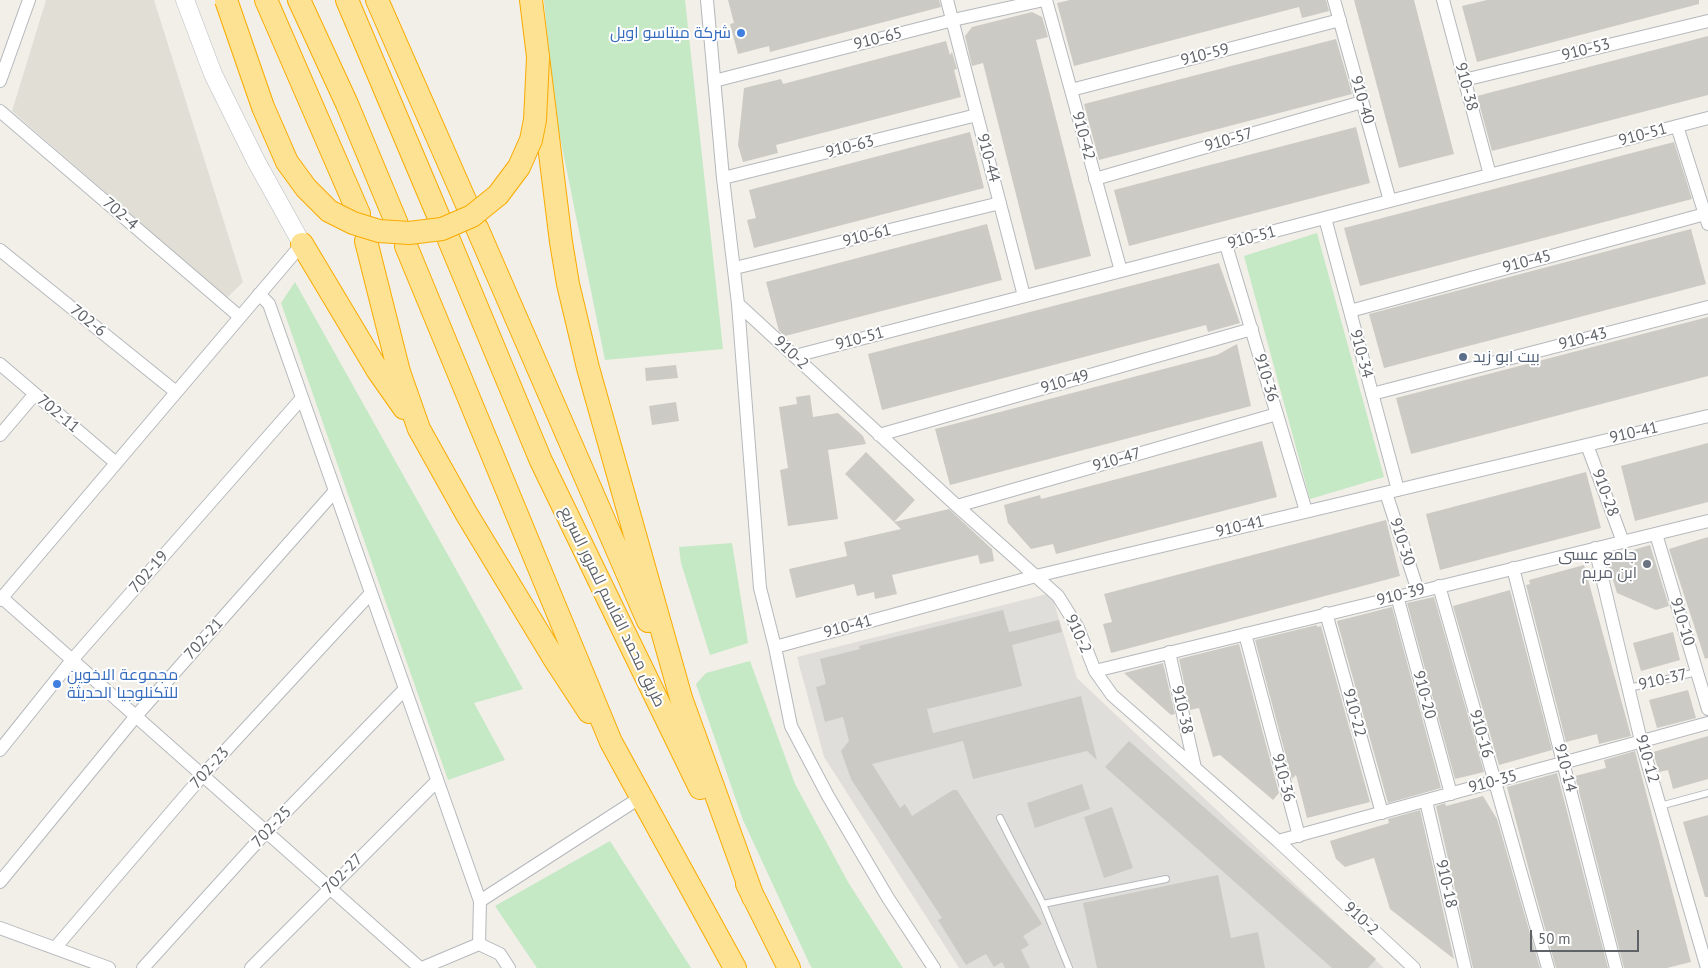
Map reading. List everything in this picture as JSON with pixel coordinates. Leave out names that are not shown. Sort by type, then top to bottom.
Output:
[{"type":"highway","points":[[226,0],[263,107],[287,162],[306,188],[329,211],[352,223],[379,231],[409,234],[442,229],[472,216],[498,195],[519,167],[531,140],[535,120],[538,58]]},
{"type":"highway","points":[[266,0],[346,180],[358,214]]},
{"type":"highway","points":[[299,0],[347,104],[397,224]]},
{"type":"highway","points":[[348,0],[440,220]]},
{"type":"highway","points":[[377,0],[468,207]]},
{"type":"highway","points":[[531,0],[568,284],[681,698]]},
{"type":"highway","points":[[477,228],[681,698],[753,897]]},
{"type":"highway","points":[[366,240],[399,372],[418,429]]},
{"type":"highway","name":"طريق محمد القاسم للمرور السريع","points":[[449,240],[541,461],[789,968]]},
{"type":"highway","points":[[302,244],[378,371],[418,429],[466,513],[555,660],[612,742]]},
{"type":"highway","points":[[406,246],[612,742],[735,968]]},
{"type":"street","points":[[0,80],[28,0]]},
{"type":"street","points":[[185,0],[213,74],[256,161],[302,244],[1,598],[421,968],[479,944],[500,954],[509,968]]},
{"type":"street","points":[[706,0],[723,178],[735,268],[760,588],[775,647],[791,726],[828,796],[878,880],[934,968]]},
{"type":"street","name":"910-44","points":[[948,0],[1024,296]]},
{"type":"street","name":"910-65","points":[[714,81],[953,20],[1045,0]]},
{"type":"street","name":"910-42","points":[[1045,0],[1120,271]]},
{"type":"street","name":"910-40","points":[[1334,0],[1390,201]]},
{"type":"street","name":"910-38","points":[[1442,0],[1490,175]]},
{"type":"street","name":"910-59","points":[[1070,90],[1340,20]]},
{"type":"street","name":"910-53","points":[[1464,80],[1708,21]]},
{"type":"street","name":"910-57","points":[[1095,179],[1362,102]]},
{"type":"street","name":"702-4","points":[[0,111],[240,317]]},
{"type":"street","name":"910-63","points":[[723,178],[977,115]]},
{"type":"street","name":"910-51","points":[[795,356],[1708,118]]},
{"type":"street","points":[[1677,126],[1706,219]]},
{"type":"street","name":"910-61","points":[[735,268],[1000,203]]},
{"type":"street","name":"910-34","points":[[1325,218],[1372,394],[1392,491]]},
{"type":"street","name":"910-45","points":[[1350,311],[1706,219]]},
{"type":"street","name":"910-36","points":[[1226,244],[1306,512]]},
{"type":"street","name":"702-6","points":[[0,250],[176,392]]},
{"type":"street","points":[[259,294],[269,304],[480,900],[479,944]]},
{"type":"street","name":"910-2","points":[[738,304],[879,435],[1058,596],[1073,620],[1095,672],[1112,695],[1278,841],[1414,968]]},
{"type":"street","name":"910-43","points":[[1372,394],[1708,307]]},
{"type":"street","name":"910-49","points":[[879,435],[1252,329]]},
{"type":"street","name":"702-11","points":[[0,364],[34,395],[116,463]]},
{"type":"street","points":[[0,435],[34,395]]},
{"type":"street","name":"702-19","points":[[0,750],[72,660],[302,398]]},
{"type":"street","name":"910-47","points":[[957,506],[1277,414]]},
{"type":"street","name":"910-41","points":[[775,647],[1036,576],[1708,416]]},
{"type":"street","name":"910-28","points":[[1587,445],[1623,542]]},
{"type":"street","name":"910-30","points":[[1392,491],[1418,591]]},
{"type":"street","name":"702-21","points":[[0,882],[136,716],[335,492]]},
{"type":"street","name":"910-39","points":[[1095,672],[1326,613],[1708,521]]},
{"type":"street","name":"910-10","points":[[1656,534],[1708,709]]},
{"type":"street","name":"910-12","points":[[1595,548],[1641,742],[1707,968]]},
{"type":"street","name":"910-14","points":[[1513,568],[1616,968]]},
{"type":"street","name":"910-16","points":[[1439,586],[1548,968]]},
{"type":"street","name":"702-23","points":[[55,948],[203,775],[371,592]]},
{"type":"street","name":"910-20","points":[[1397,596],[1451,794]]},
{"type":"street","name":"910-22","points":[[1326,613],[1382,813]]},
{"type":"street","name":"910-36","points":[[1245,634],[1299,836]]},
{"type":"street","name":"910-38","points":[[1169,652],[1195,768]]},
{"type":"street","name":"702-25","points":[[143,968],[267,831],[405,689]]},
{"type":"street","name":"910-35","points":[[1278,841],[1708,723]]},
{"type":"street","name":"702-27","points":[[251,968],[330,886],[438,781]]},
{"type":"street","points":[[480,900],[641,797]]},
{"type":"street","name":"910-18","points":[[1426,801],[1466,968]]},
{"type":"street","points":[[0,928],[109,968]]},
{"type":"lane","name":"910-37","points":[[1629,688],[1697,672]]},
{"type":"lane","points":[[1660,806],[1708,793]]},
{"type":"lane","points":[[1000,818],[1043,904],[1069,968]]},
{"type":"lane","points":[[1043,904],[1166,879]]},
{"type":"shaded area","points":[[46,0],[154,0],[243,282],[227,298],[12,111]]},
{"type":"shaded area","points":[[1051,593],[1077,678],[1384,968],[959,968],[824,757],[797,657]]},
{"type":"green space","points":[[544,0],[685,0],[723,349],[605,360],[554,107]]},
{"type":"green space","points":[[1317,233],[1384,477],[1310,499],[1244,256]]},
{"type":"green space","points":[[295,282],[523,689],[474,703],[505,760],[448,780],[281,303]]},
{"type":"green space","points":[[732,543],[748,643],[710,655],[681,563],[679,547]]},
{"type":"green space","points":[[750,661],[795,784],[848,882],[903,968],[812,968],[810,965],[743,820],[696,684],[706,673]]},
{"type":"green space","points":[[610,841],[691,968],[537,968],[495,906]]},
{"type":"building","points":[[728,0],[939,0],[941,7],[770,52],[769,46],[738,54],[730,24],[734,23]]},
{"type":"building","points":[[1070,0],[1326,0],[1329,11],[1302,18],[1299,7],[1074,66],[1057,3]]},
{"type":"building","points":[[1354,0],[1414,0],[1454,154],[1399,168]]},
{"type":"building","points":[[1487,0],[1699,0],[1699,4],[1477,62],[1462,6]]},
{"type":"building","points":[[1032,12],[1042,17],[1048,37],[1036,40],[1091,256],[1035,270],[983,63],[972,66],[965,36],[972,27]]},
{"type":"building","points":[[1708,36],[1708,95],[1492,151],[1477,96]]},
{"type":"building","points":[[1336,39],[1352,94],[1099,160],[1084,104]]},
{"type":"building","points":[[946,41],[950,55],[952,52],[957,69],[954,70],[961,97],[776,145],[778,153],[743,162],[738,145],[744,88],[781,79],[783,84]]},
{"type":"building","points":[[1356,127],[1370,183],[1129,246],[1114,190]]},
{"type":"building","points":[[970,132],[984,188],[754,248],[747,220],[756,218],[749,190]]},
{"type":"building","points":[[1674,142],[1692,199],[1360,286],[1344,228]]},
{"type":"building","points":[[987,224],[1002,280],[785,336],[779,331],[766,282]]},
{"type":"building","points":[[1691,229],[1706,284],[1384,368],[1369,314]]},
{"type":"building","points":[[1219,263],[1240,323],[1208,332],[1206,325],[882,410],[868,354]]},
{"type":"building","points":[[1708,317],[1708,376],[1411,454],[1396,398]]},
{"type":"building","points":[[1237,344],[1251,406],[950,485],[935,429],[1217,355]]},
{"type":"building","points":[[676,365],[678,378],[646,381],[645,368]]},
{"type":"building","points":[[810,395],[813,417],[838,413],[863,436],[866,444],[828,450],[838,519],[788,526],[780,470],[788,468],[779,407],[797,404],[796,397]]},
{"type":"building","points":[[676,402],[679,421],[652,425],[649,406]]},
{"type":"building","points":[[1262,441],[1277,497],[1056,554],[1053,544],[1031,549],[1008,523],[1004,505],[1040,495],[1041,499]]},
{"type":"building","points":[[1708,443],[1708,502],[1635,521],[1621,466]]},
{"type":"building","points":[[866,452],[915,500],[894,522],[949,509],[992,549],[994,561],[980,564],[978,555],[892,575],[897,594],[875,599],[874,592],[857,596],[854,584],[796,598],[789,569],[847,556],[844,542],[901,529],[845,474]]},
{"type":"building","points":[[1586,472],[1601,528],[1440,570],[1426,514]]},
{"type":"building","points":[[1386,520],[1400,576],[1111,653],[1103,624],[1112,622],[1104,594]]},
{"type":"building","points":[[1708,537],[1708,658],[1705,659],[1669,549]]},
{"type":"building","points":[[1650,545],[1669,606],[1656,610],[1617,593],[1606,558]]},
{"type":"building","points":[[1584,565],[1631,736],[1599,744],[1597,734],[1566,742],[1526,585],[1530,584],[1529,580]]},
{"type":"building","points":[[1510,590],[1552,750],[1499,765],[1453,606]]},
{"type":"building","points":[[1434,597],[1484,772],[1455,779],[1407,603]]},
{"type":"building","points":[[1392,607],[1441,788],[1388,803],[1337,621]]},
{"type":"building","points":[[1003,610],[1009,632],[1059,620],[1062,632],[1012,645],[1022,686],[927,709],[933,733],[1081,696],[1097,760],[1087,751],[973,779],[963,741],[872,764],[900,808],[905,804],[912,816],[953,790],[957,790],[1042,924],[1023,936],[1029,945],[1021,950],[1030,968],[1005,968],[1002,962],[994,967],[986,954],[966,965],[938,920],[942,918],[851,779],[841,751],[849,741],[843,717],[825,722],[816,687],[826,684],[820,659],[860,649],[859,646]]},
{"type":"building","points":[[1317,625],[1317,627],[1321,626],[1370,802],[1307,818],[1296,775],[1292,779],[1255,640]]},
{"type":"building","points":[[1673,632],[1680,660],[1641,671],[1633,643]]},
{"type":"building","points":[[1239,644],[1279,793],[1273,800],[1220,755],[1213,757],[1199,708],[1190,710],[1179,659]]},
{"type":"building","points":[[1163,663],[1175,714],[1171,715],[1124,673]]},
{"type":"building","points":[[1688,690],[1696,718],[1657,728],[1649,700]]},
{"type":"building","points":[[1708,736],[1708,779],[1673,789],[1668,770],[1659,772],[1653,752]]},
{"type":"building","points":[[1129,741],[1376,959],[1368,968],[1332,968],[1105,767]]},
{"type":"building","points":[[1635,751],[1691,962],[1667,968],[1624,968],[1575,776],[1606,768],[1604,760]]},
{"type":"building","points":[[1557,773],[1608,968],[1556,968],[1507,787]]},
{"type":"building","points":[[1082,784],[1090,809],[1035,828],[1027,803]]},
{"type":"building","points":[[1483,796],[1497,819],[1540,968],[1473,968],[1436,806],[1445,803],[1446,806]]},
{"type":"building","points":[[1112,807],[1133,868],[1104,878],[1084,817]]},
{"type":"building","points":[[1420,810],[1454,959],[1390,909],[1374,858],[1345,867],[1336,859],[1330,841],[1389,823],[1388,819]]},
{"type":"building","points":[[1708,815],[1708,897],[1705,897],[1683,822]]},
{"type":"building","points":[[1218,875],[1231,938],[1258,932],[1265,968],[1097,968],[1083,903]]},
{"type":"place","name":"شركة ميتاسو اويل","points":[[741,33]]},
{"type":"place","name":"بيت ابو زيد","points":[[1463,357]]},
{"type":"place","name":"جامع عيسى ابن مريم","points":[[1647,564]]},
{"type":"place","name":"مجموعة الاخوين للتكنلوجيا الحديثة","points":[[57,684]]}]
